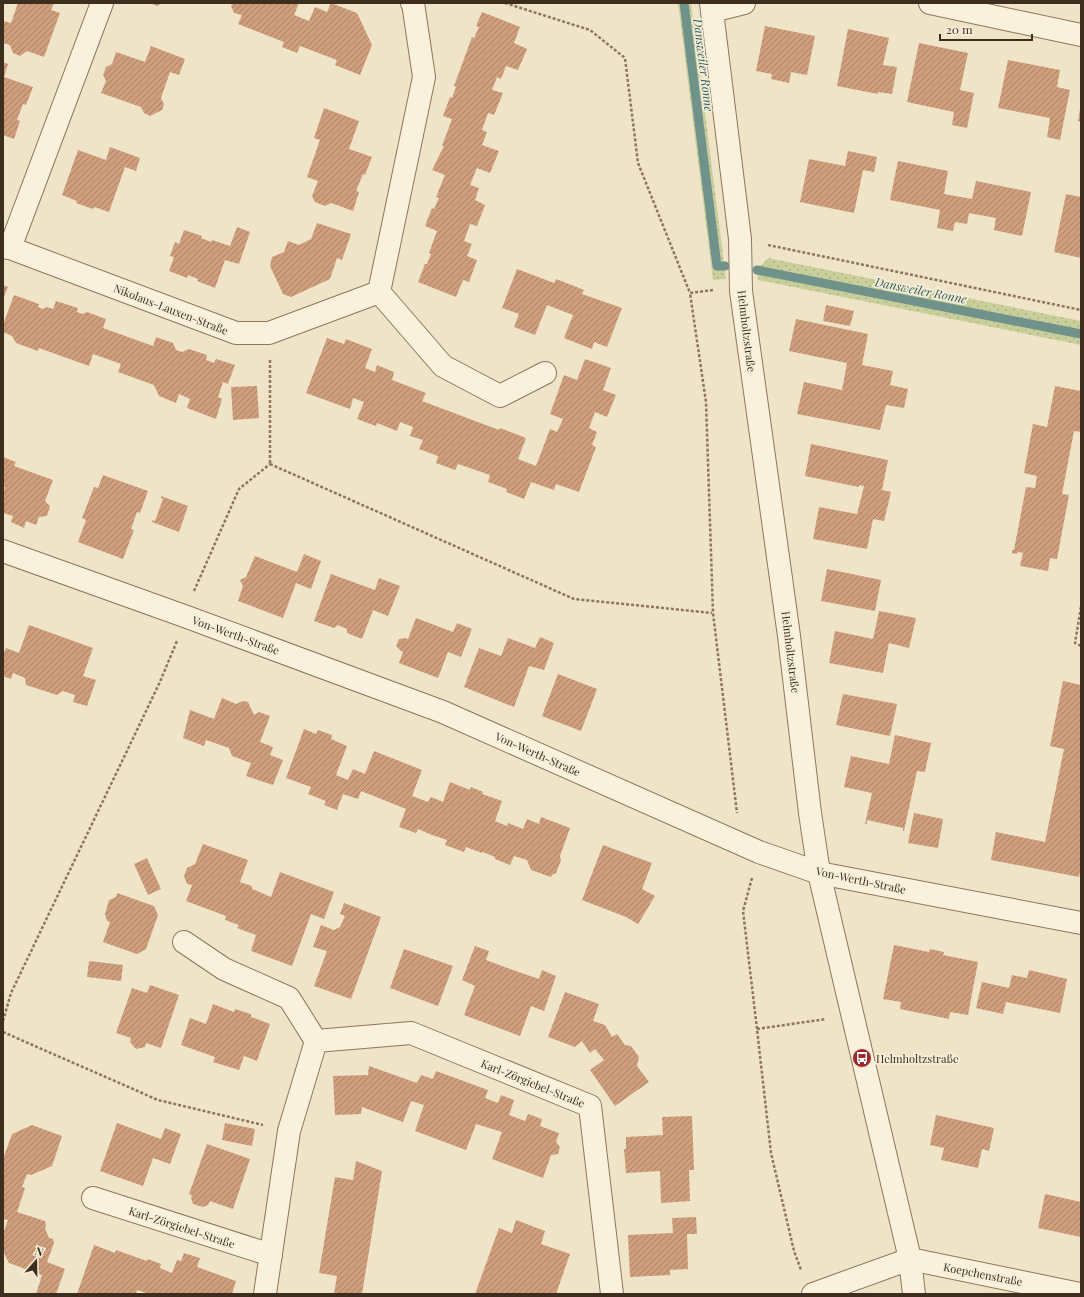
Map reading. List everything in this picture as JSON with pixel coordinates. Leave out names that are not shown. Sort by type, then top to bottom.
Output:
[{"type":"street","name":"Nikolaus-Lauxen-Straße","points":[[102,3],[6,248],[236,334],[270,333],[378,292]]},
{"type":"street","points":[[420,3],[413,3],[424,77],[378,292],[443,366],[500,396],[545,373]]},
{"type":"street","points":[[711,7],[744,3]]},
{"type":"street","points":[[930,3],[1081,34]]},
{"type":"street","name":"Helmholtzstraße","points":[[711,7],[740,239],[741,291],[788,628],[818,873],[910,1259],[914,1294]]},
{"type":"street","name":"Von-Werth-Straße","points":[[3,551],[187,617],[443,712],[759,852],[818,873],[1081,923]]},
{"type":"street","points":[[184,942],[224,969],[289,998],[316,1041],[289,1131],[265,1294]]},
{"type":"street","name":"Karl-Zörgiebel-Straße","points":[[316,1041],[411,1033],[590,1106],[612,1294]]},
{"type":"street","name":"Karl-Zörgiebel-Straße","points":[[93,1198],[271,1255]]},
{"type":"street","points":[[813,1294],[910,1259]]},
{"type":"street","name":"Koepchenstraße","points":[[910,1259],[1080,1294]]},
{"type":"path","points":[[505,3],[590,30],[625,58],[638,163],[690,293],[706,402],[712,613],[738,817]]},
{"type":"path","points":[[740,239],[1081,310]]},
{"type":"path","points":[[690,293],[728,288],[741,291]]},
{"type":"path","points":[[270,333],[270,464]]},
{"type":"path","points":[[270,464],[574,599],[712,613]]},
{"type":"path","points":[[3,1021],[11,993],[160,684],[187,617],[195,589],[239,489],[270,464]]},
{"type":"path","points":[[1081,607],[1075,643],[1081,646]]},
{"type":"path","points":[[759,852],[743,911],[771,1154],[794,1251],[802,1272]]},
{"type":"path","points":[[757,1029],[852,1015]]},
{"type":"path","points":[[3,1032],[158,1100],[289,1131]]},
{"type":"green space","points":[[678,3],[691,3],[726,279],[713,280]]},
{"type":"green space","points":[[768,258],[1081,321],[1081,345],[758,280],[757,270]]},
{"type":"building","points":[[18,3],[54,3],[51,10],[60,13],[44,57],[27,51],[20,56],[13,53],[10,45],[3,43],[3,21],[11,23]]},
{"type":"building","points":[[150,3],[162,3],[157,6]]},
{"type":"building","points":[[233,3],[299,3],[294,15],[309,21],[315,7],[327,12],[331,3],[357,13],[372,45],[360,75],[335,65],[337,60],[300,46],[297,53],[282,47],[284,42],[238,24],[242,15],[234,13],[231,6]]},
{"type":"building","points":[[482,12],[520,27],[514,43],[527,49],[518,70],[506,66],[501,79],[497,77],[492,90],[503,93],[494,115],[488,113],[482,130],[487,132],[482,145],[499,151],[490,173],[477,168],[470,185],[479,188],[475,200],[485,205],[477,226],[470,224],[464,241],[472,244],[467,256],[477,260],[469,282],[463,280],[456,297],[418,282],[425,264],[427,264],[431,254],[429,253],[437,231],[425,226],[432,208],[434,209],[439,198],[436,197],[445,175],[432,170],[444,146],[442,146],[452,119],[443,116],[450,97],[452,98],[456,87],[454,86],[472,37],[474,38],[479,27],[476,26]]},
{"type":"building","points":[[765,26],[815,36],[807,75],[791,72],[789,83],[771,79],[772,74],[756,71]]},
{"type":"building","points":[[848,29],[889,38],[883,65],[897,67],[892,94],[878,92],[878,94],[837,86]]},
{"type":"building","points":[[919,43],[968,53],[960,90],[974,93],[967,128],[952,125],[954,112],[907,102]]},
{"type":"building","points":[[151,46],[185,59],[179,75],[170,72],[161,98],[164,104],[162,110],[150,116],[144,113],[141,107],[101,93],[106,81],[103,75],[106,67],[112,64],[116,52],[145,62]]},
{"type":"building","points":[[1008,60],[1060,70],[1057,87],[1070,90],[1060,140],[1047,137],[1050,118],[998,108]]},
{"type":"building","points":[[3,62],[8,64],[4,77],[33,87],[26,105],[23,104],[17,120],[20,121],[14,139],[3,135]]},
{"type":"building","points":[[324,108],[359,121],[349,149],[372,157],[365,175],[363,174],[356,191],[359,192],[353,211],[331,203],[325,206],[315,202],[312,196],[318,181],[307,177],[320,140],[314,138]]},
{"type":"building","points":[[1081,109],[1081,122],[1078,121]]},
{"type":"building","points":[[110,147],[140,158],[136,171],[125,167],[109,212],[94,207],[93,209],[76,203],[77,201],[62,195],[78,150],[106,160]]},
{"type":"building","points":[[848,151],[877,157],[874,172],[863,170],[854,213],[800,202],[809,159],[845,166]]},
{"type":"building","points":[[898,161],[948,171],[944,194],[972,199],[976,181],[1031,192],[1022,236],[994,230],[996,218],[969,213],[967,224],[955,222],[953,231],[937,228],[940,210],[890,200]]},
{"type":"building","points":[[1066,194],[1081,197],[1081,258],[1054,252]]},
{"type":"building","points":[[317,223],[351,234],[342,260],[337,258],[330,279],[291,297],[283,294],[270,266],[272,257],[284,252],[288,241],[299,245],[311,239]]},
{"type":"building","points":[[237,227],[250,232],[239,264],[225,260],[215,288],[197,281],[198,279],[188,275],[187,278],[169,271],[174,257],[170,256],[175,242],[179,244],[184,230],[202,236],[201,238],[211,242],[212,240],[230,246]]},
{"type":"building","points":[[517,269],[554,283],[556,279],[584,290],[582,294],[622,308],[607,347],[594,342],[592,349],[564,338],[573,315],[547,305],[535,335],[514,327],[519,314],[502,308]]},
{"type":"building","points":[[3,285],[8,287],[3,299]]},
{"type":"building","points":[[14,295],[39,304],[38,307],[43,309],[47,307],[53,309],[56,301],[78,308],[77,312],[82,314],[87,312],[106,319],[103,328],[153,346],[156,337],[173,343],[176,350],[182,352],[189,349],[207,355],[206,360],[214,363],[216,359],[235,365],[228,384],[223,382],[218,397],[222,399],[216,419],[187,408],[190,399],[179,394],[176,403],[159,396],[154,385],[118,372],[121,364],[93,354],[89,366],[39,348],[38,351],[16,343],[12,336],[3,332],[3,325]]},
{"type":"building","points":[[826,305],[854,311],[850,326],[823,321]]},
{"type":"building","points":[[796,319],[868,334],[862,365],[893,371],[890,385],[908,389],[904,408],[886,405],[880,430],[797,414],[804,382],[842,390],[847,363],[789,351]]},
{"type":"building","points":[[327,338],[344,344],[346,339],[372,349],[365,368],[375,372],[377,365],[394,372],[392,380],[426,393],[422,401],[499,430],[500,428],[526,438],[518,459],[536,466],[550,429],[557,432],[563,419],[550,414],[564,375],[577,380],[585,359],[611,368],[603,390],[616,395],[607,417],[595,412],[589,428],[597,432],[592,445],[596,447],[579,492],[556,484],[554,490],[531,482],[524,499],[506,492],[507,489],[488,482],[490,475],[458,464],[455,470],[436,463],[438,456],[419,449],[423,440],[410,436],[413,427],[400,422],[397,431],[377,423],[376,426],[357,419],[364,402],[353,398],[350,409],[306,393]]},
{"type":"building","points":[[257,386],[259,418],[233,420],[231,387]]},
{"type":"building","points":[[1055,386],[1081,391],[1081,432],[1074,431],[1062,494],[1069,495],[1057,559],[1050,558],[1048,571],[1020,566],[1023,553],[1012,553],[1012,550],[1014,550],[1026,487],[1035,488],[1037,476],[1024,473],[1033,424],[1047,427]]},
{"type":"building","points":[[811,444],[888,460],[882,490],[891,492],[884,521],[873,519],[867,549],[813,539],[819,507],[857,514],[864,486],[859,485],[859,487],[805,476]]},
{"type":"building","points":[[3,457],[16,462],[14,466],[53,480],[45,501],[50,506],[47,516],[39,517],[36,525],[26,521],[24,528],[11,522],[13,516],[3,513],[3,494],[5,487],[3,487]]},
{"type":"building","points":[[103,475],[148,491],[140,513],[137,512],[131,529],[134,530],[123,559],[78,542],[86,520],[82,518],[94,487],[98,488]]},
{"type":"building","points":[[161,496],[188,506],[179,532],[152,522],[152,520],[155,521],[163,499]]},
{"type":"building","points":[[304,554],[321,561],[311,589],[296,583],[283,618],[238,601],[243,586],[240,580],[246,577],[255,556],[297,572]]},
{"type":"building","points":[[827,569],[881,580],[875,611],[821,601]]},
{"type":"building","points":[[331,574],[375,590],[379,578],[400,586],[388,616],[373,610],[362,639],[347,633],[347,629],[338,625],[334,628],[314,621]]},
{"type":"building","points":[[879,611],[916,618],[909,648],[889,643],[883,673],[829,663],[835,631],[873,639]]},
{"type":"building","points":[[416,618],[453,632],[457,623],[472,629],[461,657],[448,652],[438,678],[399,663],[403,652],[396,646],[399,639],[408,639]]},
{"type":"building","points":[[29,625],[93,648],[83,676],[96,680],[87,706],[73,702],[75,695],[63,691],[57,695],[26,685],[25,678],[13,673],[11,679],[3,676],[3,651],[5,651],[6,648],[19,653]]},
{"type":"building","points":[[540,637],[554,643],[544,670],[529,666],[514,707],[464,687],[479,648],[501,656],[508,638],[535,648]]},
{"type":"building","points":[[558,674],[597,689],[581,731],[542,716]]},
{"type":"building","points":[[1063,681],[1081,685],[1081,866],[1079,877],[991,860],[996,832],[1045,842],[1064,749],[1050,746]]},
{"type":"building","points":[[843,694],[897,704],[890,736],[836,725]]},
{"type":"building","points":[[222,698],[236,704],[243,701],[248,702],[254,715],[259,712],[270,716],[260,742],[273,747],[270,755],[283,760],[273,785],[246,776],[251,763],[232,756],[229,748],[206,740],[204,746],[183,738],[190,710],[214,719]]},
{"type":"building","points":[[304,729],[316,734],[318,730],[332,735],[331,739],[347,746],[336,775],[348,780],[353,769],[365,774],[374,751],[422,770],[412,796],[428,802],[431,797],[443,802],[450,782],[470,790],[471,787],[483,792],[482,794],[502,801],[495,821],[507,826],[508,823],[523,829],[527,819],[539,824],[541,817],[570,828],[560,856],[561,860],[556,873],[551,877],[531,870],[527,860],[514,856],[510,865],[483,852],[482,853],[466,847],[464,852],[445,845],[447,840],[418,829],[416,833],[399,827],[406,809],[361,791],[358,799],[343,794],[337,810],[324,805],[326,801],[308,794],[311,787],[286,778]]},
{"type":"building","points":[[895,735],[931,743],[925,772],[917,771],[904,831],[903,828],[867,820],[867,824],[865,824],[872,793],[844,787],[851,756],[889,764]]},
{"type":"building","points":[[914,813],[943,819],[938,848],[908,843]]},
{"type":"building","points":[[203,844],[248,860],[240,882],[252,886],[252,889],[271,897],[280,872],[334,892],[324,919],[311,914],[292,966],[251,951],[256,935],[237,928],[239,925],[225,920],[226,916],[186,901],[192,885],[187,884],[184,876],[187,868],[195,864]]},
{"type":"building","points":[[603,845],[652,863],[642,889],[655,896],[638,924],[626,917],[582,900]]},
{"type":"building","points":[[147,858],[161,889],[148,895],[134,864]]},
{"type":"building","points":[[117,893],[154,906],[158,915],[146,949],[137,954],[103,942],[110,922],[107,921],[105,914],[109,900],[116,897]]},
{"type":"building","points":[[344,903],[381,917],[351,999],[314,986],[327,951],[313,947],[321,925],[334,930],[340,927],[345,916],[340,914]]},
{"type":"building","points":[[894,945],[929,952],[930,949],[944,952],[943,955],[978,962],[968,1015],[950,1012],[949,1019],[900,1009],[901,1002],[883,999]]},
{"type":"building","points":[[475,946],[489,951],[486,960],[513,970],[539,979],[542,970],[556,976],[544,1011],[531,1006],[520,1036],[464,1015],[475,986],[462,980]]},
{"type":"building","points":[[404,949],[453,966],[438,1006],[390,988]]},
{"type":"building","points":[[89,961],[123,965],[121,981],[87,977]]},
{"type":"building","points":[[1029,970],[1067,979],[1060,1013],[1006,1002],[1003,1014],[976,1008],[982,982],[1009,988],[1012,975],[1027,978]]},
{"type":"building","points":[[150,985],[179,995],[161,1048],[146,1043],[145,1047],[136,1049],[130,1042],[131,1038],[116,1033],[132,988],[147,993]]},
{"type":"building","points":[[565,992],[599,1004],[593,1021],[605,1025],[612,1037],[617,1034],[625,1045],[631,1046],[639,1057],[637,1066],[649,1082],[615,1106],[590,1070],[604,1060],[595,1049],[590,1053],[582,1041],[575,1047],[548,1037]]},
{"type":"building","points":[[213,1004],[234,1012],[235,1009],[251,1014],[251,1017],[270,1024],[257,1061],[244,1056],[239,1070],[213,1062],[215,1057],[181,1045],[190,1018],[206,1024]]},
{"type":"building","points":[[369,1066],[417,1083],[421,1075],[433,1079],[436,1071],[488,1090],[485,1098],[498,1103],[501,1095],[514,1100],[509,1115],[525,1121],[528,1114],[542,1119],[540,1126],[559,1133],[556,1142],[560,1147],[558,1154],[551,1155],[543,1178],[492,1159],[502,1132],[476,1124],[466,1150],[415,1131],[424,1105],[411,1101],[403,1122],[362,1107],[361,1114],[335,1115],[333,1076],[368,1075]]},
{"type":"building","points":[[936,1115],[994,1128],[989,1151],[982,1149],[978,1168],[941,1160],[944,1148],[930,1145]]},
{"type":"building","points":[[692,1116],[694,1170],[689,1170],[690,1201],[661,1203],[660,1171],[626,1173],[624,1149],[626,1149],[626,1137],[663,1135],[662,1117]]},
{"type":"building","points":[[117,1123],[161,1139],[165,1128],[181,1134],[170,1164],[153,1158],[143,1186],[100,1171]]},
{"type":"building","points":[[225,1123],[255,1129],[252,1146],[222,1140]]},
{"type":"building","points":[[32,1125],[62,1136],[52,1166],[31,1175],[27,1174],[22,1187],[25,1188],[17,1212],[45,1221],[45,1228],[49,1238],[53,1239],[54,1243],[47,1262],[65,1269],[56,1294],[36,1294],[42,1275],[9,1263],[3,1251],[3,1234],[8,1220],[3,1219],[3,1159],[12,1134]]},
{"type":"building","points":[[207,1144],[250,1159],[233,1209],[210,1201],[208,1205],[203,1207],[193,1204],[191,1198],[192,1195],[189,1194]]},
{"type":"building","points":[[356,1161],[382,1171],[362,1294],[334,1294],[337,1276],[319,1273],[335,1177],[353,1180]]},
{"type":"building","points":[[1045,1194],[1081,1202],[1081,1237],[1038,1228]]},
{"type":"building","points":[[696,1217],[697,1234],[687,1234],[688,1269],[670,1270],[670,1275],[630,1277],[628,1235],[673,1233],[672,1218]]},
{"type":"building","points":[[516,1220],[545,1231],[541,1244],[570,1254],[556,1294],[475,1294],[499,1228],[512,1233]]},
{"type":"building","points":[[94,1245],[115,1253],[116,1250],[147,1261],[148,1259],[161,1264],[160,1268],[172,1273],[177,1260],[181,1261],[184,1253],[200,1258],[197,1267],[236,1281],[232,1294],[149,1294],[137,1290],[136,1294],[77,1294]]},
{"type":"waterway","name":"Dansweiler Ronne","points":[[684,3],[717,266],[725,266]]},
{"type":"waterway","name":"Dansweiler Ronne","points":[[757,270],[1081,334]]},
{"type":"place","name":"Helmholtzstraße","points":[[862,1058]]}]
